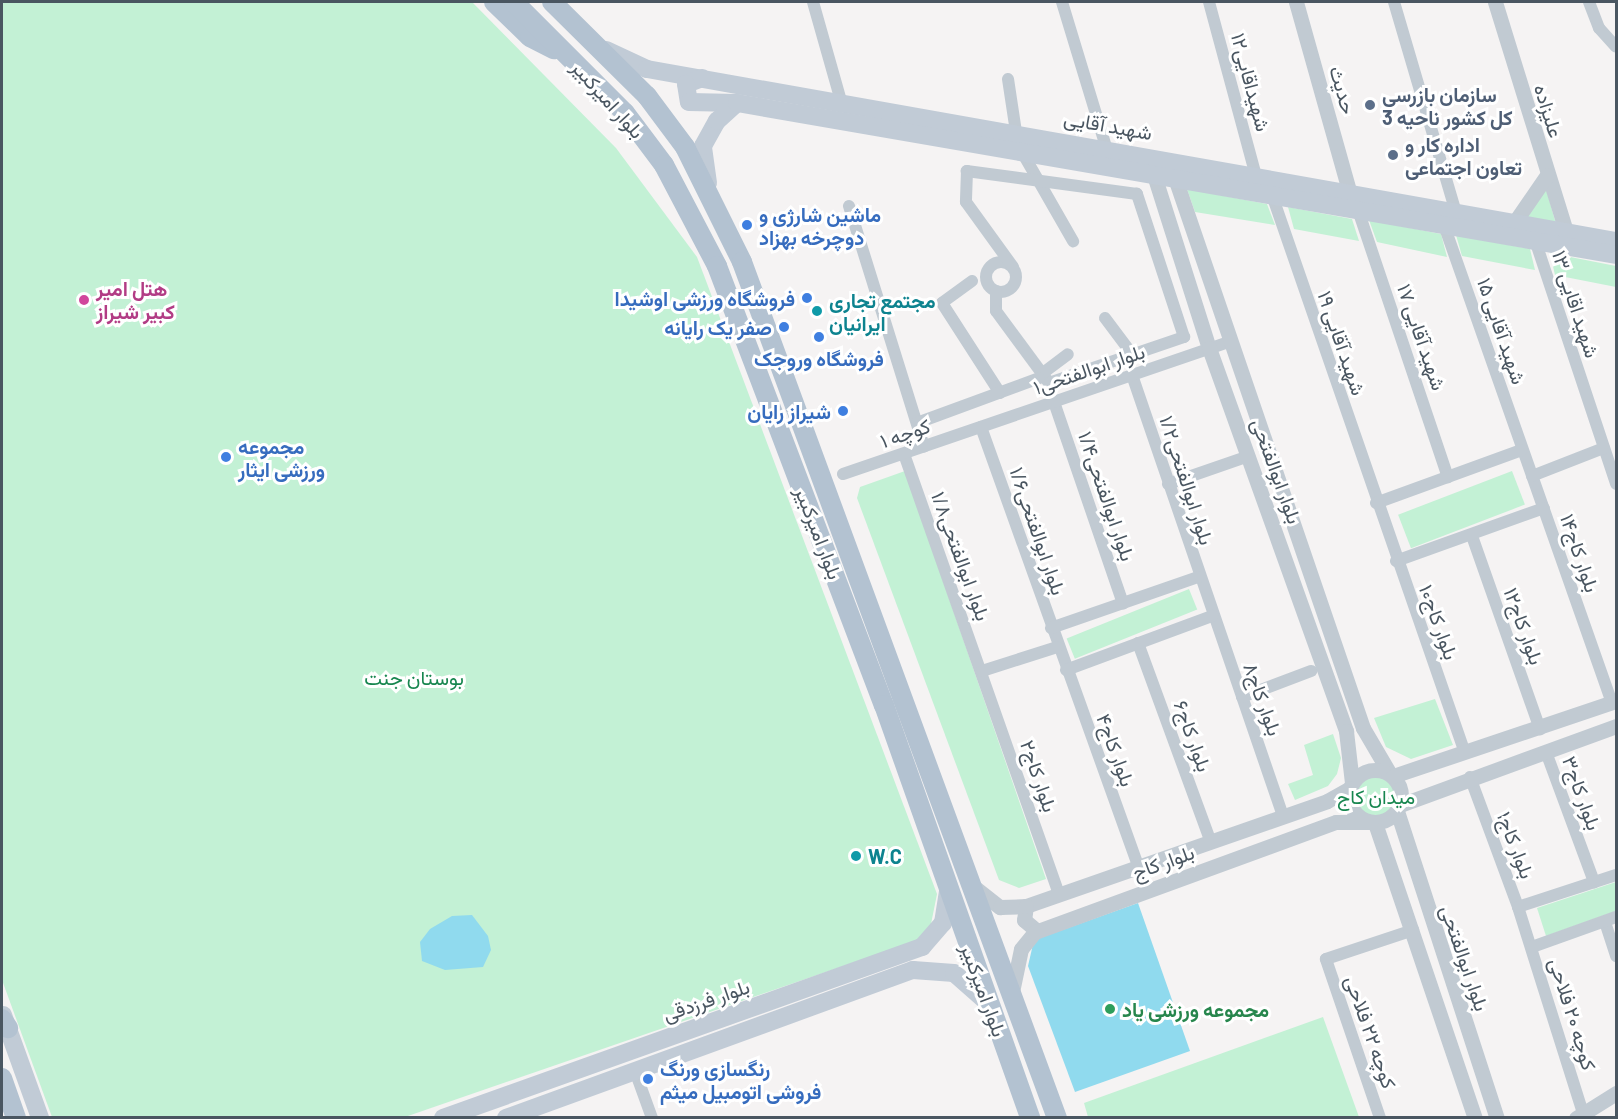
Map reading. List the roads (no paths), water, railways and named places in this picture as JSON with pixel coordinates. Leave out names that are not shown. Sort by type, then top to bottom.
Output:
[{"type":"main road","points":[[494,2],[530,37],[570,56]]},
{"type":"main road","name":"بلوار امیرکبیر","points":[[514,2],[626,113],[690,208],[717,266],[814,520],[1030,1118]]},
{"type":"main road","name":"بلوار امیرکبیر","points":[[552,2],[647,96],[685,147],[711,193],[837,512],[1057,1118]]},
{"type":"main road","name":"شهید آقایی","points":[[595,43],[647,69],[1349,190],[1535,240],[1617,255]]},
{"type":"main road","name":"شهید آقایی","points":[[702,78],[687,84],[689,102],[737,103],[1358,210],[1514,224],[1617,241]]},
{"type":"main road","points":[[711,193],[703,146],[717,121],[737,103]]},
{"type":"main road","points":[[814,520],[837,512]]},
{"type":"main road","name":"بلوار فرزدقی","points":[[507,1118],[635,1071],[910,962],[939,932],[948,890]]},
{"type":"main road","name":"بلوار فرزدقی","points":[[443,1118],[910,962],[954,973],[989,1004]]},
{"type":"main road","points":[[4,1019],[40,1118]]},
{"type":"main road","points":[[2,1078],[16,1118]]},
{"type":"street","points":[[813,2],[841,101]]},
{"type":"street","points":[[1062,2],[1106,147]]},
{"type":"street","name":"شهیداقایی۱۲","points":[[1209,2],[1255,173]]},
{"type":"street","name":"حدیث","points":[[1296,2],[1349,190]]},
{"type":"street","name":"شهید آقایی ۱۵","points":[[1394,2],[1450,218],[1522,450]]},
{"type":"street","name":"علیزاده","points":[[1495,2],[1566,231]]},
{"type":"street","points":[[1589,2],[1599,28],[1617,47]]},
{"type":"street","points":[[1008,79],[1016,132]]},
{"type":"street","points":[[1022,152],[1072,241]]},
{"type":"street","points":[[996,291],[1016,283],[1013,267],[966,202],[967,171],[1137,194],[1184,337],[1049,382],[1041,376],[996,311],[996,291],[986,279],[992,265],[1013,267]]},
{"type":"street","name":"بلوار ابوالفتحی","points":[[1154,175],[1209,348],[1286,557],[1346,731],[1351,786]]},
{"type":"street","points":[[1514,224],[1547,175]]},
{"type":"street","name":"بلوار ابوالفتحی","points":[[1175,178],[1229,342],[1363,728],[1391,775]]},
{"type":"street","name":"شهید آقایی ۱۹","points":[[1272,195],[1376,503]]},
{"type":"street","points":[[849,206],[924,447]]},
{"type":"street","name":"شهید آقایی ۱۷","points":[[1358,210],[1448,477]]},
{"type":"street","name":"شهید اقایی ۱۳","points":[[1535,240],[1617,484]]},
{"type":"street","points":[[972,281],[942,303],[1000,393]]},
{"type":"street","points":[[1105,318],[1132,354]]},
{"type":"street","name":"بلوار ابوالفتحی۱","points":[[981,427],[1229,342]]},
{"type":"street","points":[[917,423],[1041,376],[1068,354]]},
{"type":"street","name":"بلوار ابوالفتحی۱/۲","points":[[1132,375],[1205,596]]},
{"type":"street","name":"بلوار ابوالفتحی۱/۴","points":[[1054,402],[1124,603]]},
{"type":"street","name":"کوچه ۱","points":[[843,474],[981,427]]},
{"type":"street","name":"بلوار ابوالفتحی۱/۶","points":[[981,427],[1057,647]]},
{"type":"street","points":[[1532,476],[1604,448]]},
{"type":"street","points":[[1376,503],[1522,450]]},
{"type":"street","name":"بلوار کاج۱۴","points":[[1522,450],[1614,702]]},
{"type":"street","name":"بلوار ابوالفتحی۱/۸","points":[[904,454],[982,671]]},
{"type":"street","points":[[1168,484],[1249,456]]},
{"type":"street","name":"بلوار کاج۱۰","points":[[1376,503],[1465,753]]},
{"type":"street","points":[[1396,561],[1472,536],[1544,508]]},
{"type":"street","name":"بلوار کاج۱۲","points":[[1472,536],[1540,729]]},
{"type":"street","points":[[1286,557],[1304,553]]},
{"type":"street","points":[[1051,628],[1198,577]]},
{"type":"street","name":"بلوار کاج۸","points":[[1205,596],[1283,816]]},
{"type":"street","points":[[1066,670],[1212,616]]},
{"type":"street","name":"بلوار کاج۶","points":[[1138,643],[1211,842]]},
{"type":"street","points":[[982,671],[1057,647]]},
{"type":"street","name":"بلوار کاج۴","points":[[1057,647],[1138,866]]},
{"type":"street","name":"بلوار کاج۲","points":[[982,671],[1059,894]]},
{"type":"street","points":[[1242,697],[1311,671]]},
{"type":"street","points":[[1614,702],[1416,771],[1391,775],[1373,769],[1351,786],[1353,810],[1373,823],[1423,794],[1617,726]]},
{"type":"street","points":[[1575,716],[1583,738]]},
{"type":"street","points":[[1346,731],[1357,743],[1363,728]]},
{"type":"street","name":"بلوار کاج۳","points":[[1546,752],[1594,882]]},
{"type":"street","points":[[1416,771],[1411,782],[1423,794]]},
{"type":"street","points":[[1391,775],[1400,786],[1399,808]]},
{"type":"street","name":"بلوار کاج۱","points":[[1470,777],[1525,927]]},
{"type":"street","name":"بلوار کاج","points":[[973,886],[1000,907],[1026,906],[1327,801],[1351,786]]},
{"type":"street","points":[[1327,801],[1342,807],[1336,822]]},
{"type":"street","name":"بلوار ابوالفتحی","points":[[1399,808],[1404,840],[1497,1118]]},
{"type":"street","name":"بلوار کاج","points":[[1037,931],[1336,822],[1373,823]]},
{"type":"street","name":"بلوار ابوالفتحی","points":[[1373,823],[1413,930],[1475,1118]]},
{"type":"street","points":[[1382,845],[1390,832],[1404,840]]},
{"type":"street","points":[[1518,907],[1617,875]]},
{"type":"street","points":[[1100,881],[1108,904]]},
{"type":"street","points":[[1012,992],[1021,949],[1037,931],[1024,920],[1026,906]]},
{"type":"street","points":[[1532,947],[1611,919],[1617,956]]},
{"type":"street","name":"کوچه ۲۰ فلاحی","points":[[1525,927],[1580,1115]]},
{"type":"street","name":"کوچه ۲۲ فلاحی","points":[[1380,1118],[1326,959],[1413,930]]},
{"type":"street","points":[[1436,997],[1454,990]]},
{"type":"street","points":[[635,1071],[652,1118]]},
{"type":"street","points":[[1580,1115],[1617,1093]]},
{"type":"water","name":"مجموعه ورزشی یاد","points":[[1138,903],[1190,1051],[1075,1092],[1028,966],[1034,940]]},
{"type":"water","points":[[472,915],[488,936],[491,950],[483,967],[445,970],[422,961],[420,942],[430,929],[452,916]]},
{"type":"place","name":"سازمان بازرسی کل کشور ناحیه 3","points":[[1370,105]]},
{"type":"place","name":"اداره کار و تعاون اجتماعی","points":[[1393,155]]},
{"type":"place","name":"ماشین شارژی و دوچرخه بهزاد","points":[[747,225]]},
{"type":"place","name":"فروشگاه ورزشی اوشیدا","points":[[807,298]]},
{"type":"place","name":"هتل امیر کبیر شیراز","points":[[84,300]]},
{"type":"place","name":"مجتمع تجاری ایرانیان","points":[[817,311]]},
{"type":"place","name":"صفر یک رایانه","points":[[784,327]]},
{"type":"place","name":"فروشگاه وروجک","points":[[819,337]]},
{"type":"place","name":"شیراز رایان","points":[[843,411]]},
{"type":"place","name":"مجموعه ورزشی ایثار","points":[[226,457]]},
{"type":"place","name":"W.C","points":[[856,856]]},
{"type":"place","name":"مجموعه ورزشی یاد","points":[[1110,1009]]},
{"type":"place","name":"رنگسازی ورنگ فروشی اتومبیل میثم","points":[[648,1079]]},
{"type":"park label","name":"بوستان جنت","points":[[414,677]]},
{"type":"park label","name":"میدان کاج","points":[[1376,796]]}]
